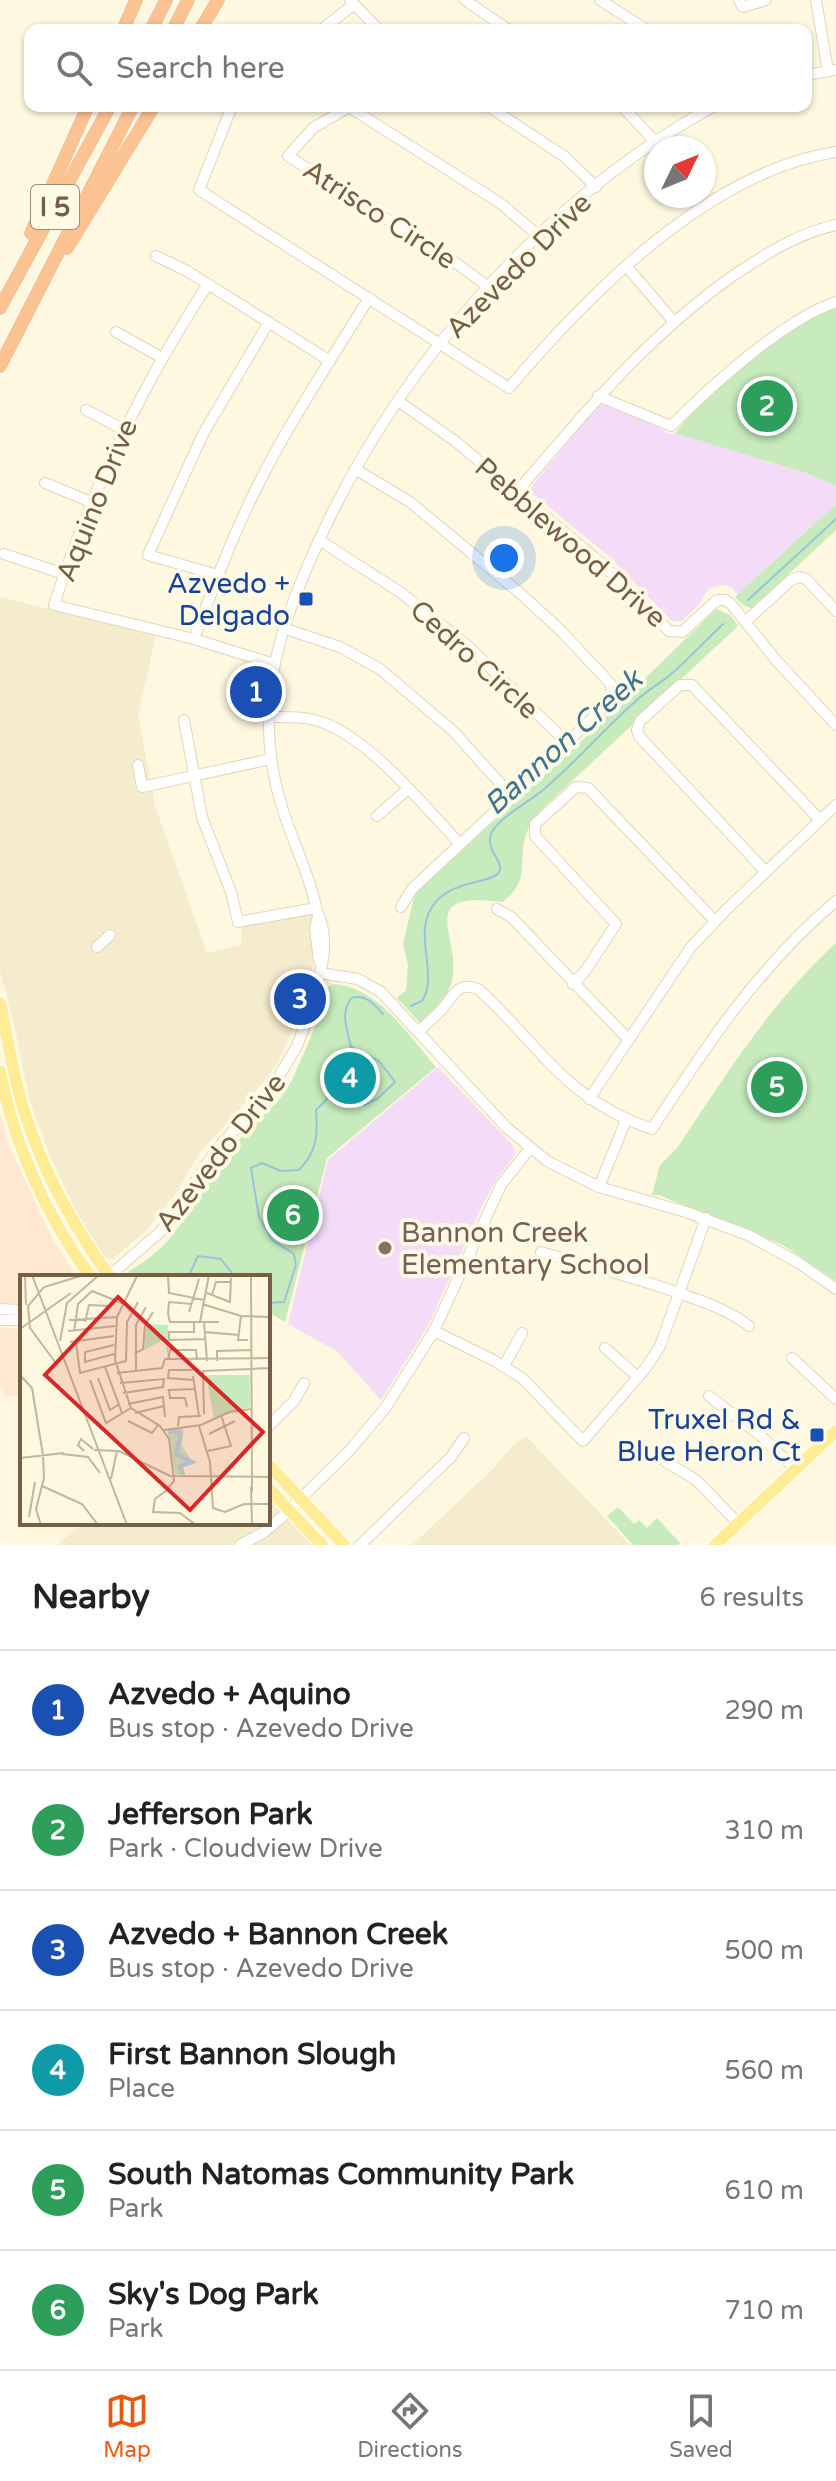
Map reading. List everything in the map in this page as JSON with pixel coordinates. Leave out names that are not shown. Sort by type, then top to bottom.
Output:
[{"type":"highway","points":[[126,24],[136,0]]},
{"type":"highway","points":[[154,24],[166,0]]},
{"type":"highway","points":[[176,24],[188,0]]},
{"type":"highway","points":[[204,24],[218,0]]},
{"type":"highway","points":[[0,302],[85,112]]},
{"type":"highway","name":"I 5","points":[[0,308],[107,112]]},
{"type":"highway","name":"I 5","points":[[0,366],[130,112]]},
{"type":"highway","points":[[54,258],[71,245],[150,112]]},
{"type":"main road","points":[[0,1003],[20,1100],[41,1158],[70,1215],[108,1275]]},
{"type":"main road","points":[[0,1071],[7,1103],[34,1178],[90,1275]]},
{"type":"main road","points":[[715,1545],[836,1431]]},
{"type":"main road","points":[[270,1466],[344,1545]]},
{"type":"main road","points":[[270,1490],[322,1545]]},
{"type":"street","points":[[465,0],[500,24]]},
{"type":"street","points":[[600,0],[638,24]]},
{"type":"street","points":[[739,0],[743,7],[766,0]]},
{"type":"street","points":[[812,74],[832,70],[816,0]]},
{"type":"street","points":[[328,24],[352,2],[373,24]]},
{"type":"street","points":[[230,112],[199,190],[509,388],[563,327],[627,267],[686,220],[738,185],[780,165],[836,152]]},
{"type":"street","name":"Atrisco Circle","points":[[340,112],[313,128],[288,156],[489,287]]},
{"type":"street","name":"Atrisco Circle","points":[[357,112],[500,203],[539,236]]},
{"type":"street","points":[[497,112],[565,157],[596,187]]},
{"type":"street","points":[[628,112],[650,136]]},
{"type":"street","name":"Azevedo Drive","points":[[667,136],[705,112]]},
{"type":"street","name":"Azevedo Drive","points":[[111,1275],[159,1233],[216,1150],[272,1088],[297,1046],[310,1011],[318,1003],[323,927],[305,864],[283,812],[271,759],[269,717],[274,664],[283,628],[319,540],[355,469],[440,343],[539,236],[596,187],[644,152]]},
{"type":"street","points":[[516,493],[598,396],[674,322],[767,253],[792,239],[836,225]]},
{"type":"street","points":[[156,256],[208,284],[330,361]]},
{"type":"street","points":[[627,267],[674,322]]},
{"type":"street","name":"Aquino Drive","points":[[208,284],[123,429],[91,502],[54,605],[194,639],[274,664]]},
{"type":"street","points":[[194,639],[218,575],[260,481],[369,298]]},
{"type":"street","points":[[598,396],[671,426],[743,361],[806,316],[836,302]]},
{"type":"street","points":[[218,575],[148,555],[203,434],[269,322]]},
{"type":"street","points":[[116,332],[162,358]]},
{"type":"street","name":"Pebblewood Drive","points":[[398,401],[455,441],[601,563],[669,631],[682,632],[717,600],[731,604],[775,659],[836,725]]},
{"type":"street","points":[[86,410],[123,429]]},
{"type":"street","name":"Cedro Circle","points":[[319,540],[400,592],[458,638],[488,664],[558,736],[574,736],[612,699],[611,684],[542,612],[410,502],[355,469]]},
{"type":"street","points":[[45,483],[91,502]]},
{"type":"street","points":[[4,554],[64,574]]},
{"type":"street","points":[[746,621],[791,580],[799,577],[806,579],[836,611]]},
{"type":"street","points":[[283,628],[340,647],[380,669],[453,731],[505,787],[505,802],[412,889],[401,907]]},
{"type":"street","points":[[766,872],[639,736],[640,721],[680,685],[692,685],[820,820]]},
{"type":"street","points":[[269,717],[306,718],[334,727],[377,760],[460,844]]},
{"type":"street","points":[[184,720],[205,827],[231,892],[238,922],[317,912]]},
{"type":"street","points":[[138,765],[142,787],[271,759]]},
{"type":"street","points":[[573,984],[586,970],[616,924],[535,836],[535,824],[576,787],[588,788],[715,921]]},
{"type":"street","points":[[377,816],[408,789]]},
{"type":"street","points":[[589,1099],[673,971],[715,921],[836,805]]},
{"type":"street","points":[[418,1032],[457,989],[465,986],[478,989],[553,1069],[589,1099],[626,1120],[652,1129],[742,997],[778,955],[836,901]]},
{"type":"street","points":[[497,909],[511,917],[628,1039]]},
{"type":"street","points":[[97,947],[110,935]]},
{"type":"street","points":[[319,974],[358,979],[374,987],[507,1128],[569,1174],[599,1187],[706,1218],[770,1247],[836,1289]]},
{"type":"street","points":[[599,1187],[626,1120]]},
{"type":"street","points":[[240,1545],[263,1533],[300,1499],[368,1429],[403,1383],[434,1331],[494,1198],[530,1148]]},
{"type":"street","points":[[434,1331],[504,1366],[534,1389],[583,1441],[638,1377],[660,1346],[706,1218]]},
{"type":"street","points":[[541,1252],[636,1277],[736,1317],[749,1326]]},
{"type":"street","points":[[0,1309],[20,1310]]},
{"type":"street","points":[[504,1366],[522,1333]]},
{"type":"street","points":[[605,1348],[638,1377]]},
{"type":"street","points":[[792,1358],[836,1399]]},
{"type":"street","points":[[270,1425],[294,1401],[304,1383]]},
{"type":"street","points":[[709,1396],[760,1435],[795,1469]]},
{"type":"street","points":[[360,1545],[451,1457],[464,1438]]},
{"type":"street","points":[[655,1455],[696,1480],[738,1523]]},
{"type":"shaded area","points":[[604,404],[669,434],[680,434],[809,474],[836,486],[836,504],[738,594],[731,587],[723,585],[709,588],[700,603],[682,621],[672,621],[611,558],[532,493],[531,487],[597,406]]},
{"type":"shaded area","points":[[0,597],[156,635],[138,715],[155,806],[207,953],[241,945],[242,926],[312,914],[313,965],[298,1018],[278,1062],[198,1155],[178,1190],[146,1231],[113,1259],[103,1258],[49,1154],[29,1098],[0,971]]},
{"type":"shaded area","name":"Bannon Creek Elementary School","points":[[438,1067],[512,1144],[516,1154],[496,1180],[481,1208],[428,1326],[381,1400],[338,1352],[288,1324],[328,1160]]},
{"type":"shaded area","points":[[0,1115],[10,1148],[53,1240],[75,1275],[20,1275],[20,1303],[0,1303]]},
{"type":"shaded area","points":[[0,1327],[20,1329],[20,1396],[4,1396],[3,1385],[0,1387]]},
{"type":"shaded area","points":[[526,1436],[630,1545],[412,1545],[490,1472],[514,1444]]},
{"type":"shaded area","points":[[270,1498],[313,1545],[57,1545],[81,1525],[270,1525]]},
{"type":"green space","points":[[834,307],[836,486],[809,474],[675,433],[747,361],[789,331]]},
{"type":"green space","points":[[836,504],[836,530],[752,608],[744,606],[735,597]]},
{"type":"green space","points":[[716,609],[730,615],[738,626],[541,810],[527,832],[521,878],[512,894],[502,902],[474,900],[457,903],[449,911],[447,922],[453,967],[451,984],[421,1024],[397,998],[406,990],[408,965],[403,944],[415,893],[567,755]]},
{"type":"green space","points":[[836,943],[836,1281],[783,1245],[659,1195],[652,1195],[660,1165],[677,1148],[750,1040],[791,990]]},
{"type":"green space","points":[[334,984],[350,987],[378,1003],[403,1027],[436,1067],[327,1158],[285,1322],[270,1313],[270,1275],[127,1275],[165,1244],[190,1213],[229,1149],[279,1100],[292,1080],[317,1023],[327,987]]},
{"type":"green space","points":[[618,1507],[634,1524],[639,1520],[647,1528],[657,1518],[680,1543],[633,1545],[607,1516]]},
{"type":"waterway","name":"Bannon Creek","points":[[748,600],[836,519]]},
{"type":"waterway","name":"Bannon Creek","points":[[411,1006],[422,1001],[427,991],[425,930],[432,907],[449,891],[488,879],[499,872],[499,864],[490,844],[496,827],[555,779],[624,712],[677,669],[723,624]]},
{"type":"waterway","name":"Bannon Creek","points":[[270,1303],[284,1302],[296,1265],[294,1254],[272,1240],[259,1217],[251,1168],[262,1163],[281,1171],[299,1170],[310,1156],[315,1142],[316,1110],[331,1095],[365,1105],[377,1099],[395,1082],[379,1061],[351,1047],[346,1028],[345,1016],[351,998],[365,998],[383,1014]]},
{"type":"waterway","name":"Bannon Creek","points":[[189,1275],[198,1256],[221,1259],[233,1275]]},
{"type":"place","name":"Jefferson Park","points":[[767,406]]},
{"type":"place","name":"Azvedo + Delgado","points":[[306,599]]},
{"type":"place","name":"Azvedo + Aquino","points":[[256,692]]},
{"type":"place","name":"Azvedo + Bannon Creek","points":[[300,999]]},
{"type":"place","name":"First Bannon Slough","points":[[350,1078]]},
{"type":"place","name":"South Natomas Community Park","points":[[777,1087]]},
{"type":"place","name":"Sky's Dog Park","points":[[293,1215]]},
{"type":"place","name":"Bannon Creek Elementary School","points":[[385,1248]]},
{"type":"place","name":"Truxel Rd & Blue Heron Ct","points":[[817,1435]]}]
